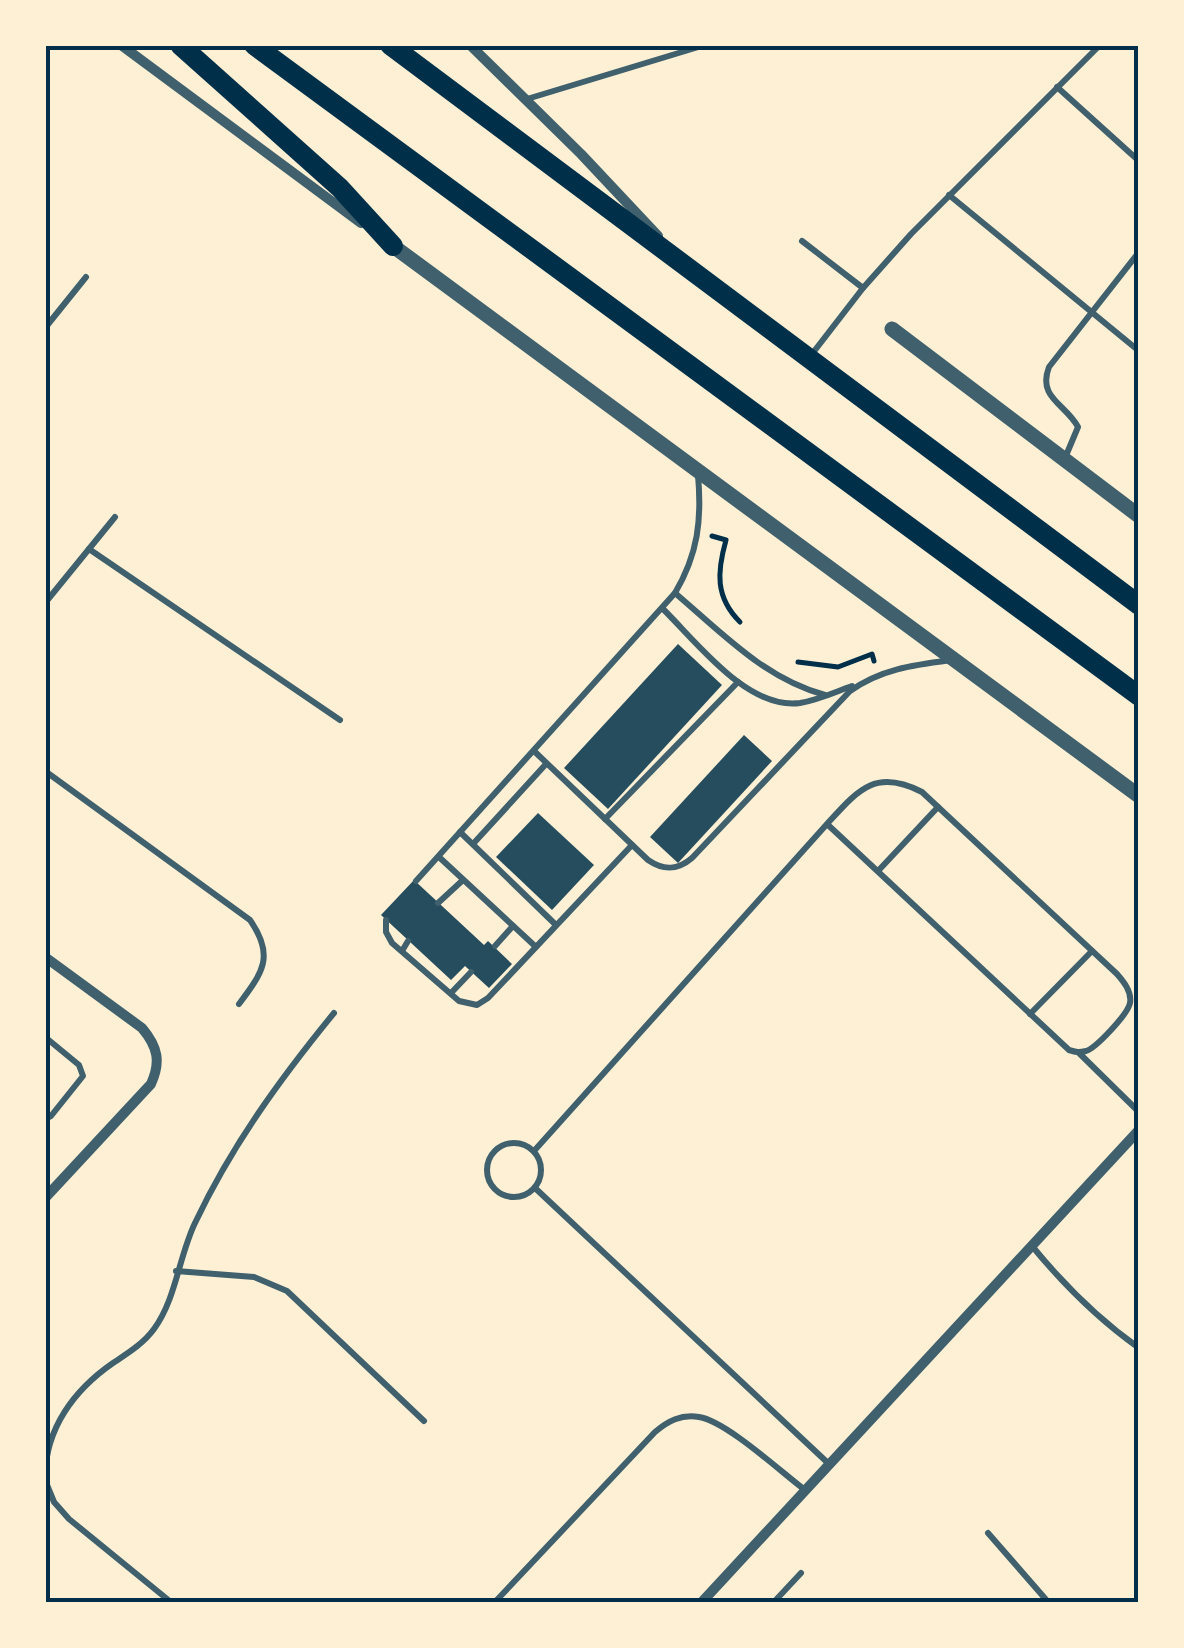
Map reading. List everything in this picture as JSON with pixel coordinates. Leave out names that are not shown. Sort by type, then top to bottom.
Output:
[{"type":"main road","points":[[180,45],[340,188],[393,246]]},
{"type":"main road","points":[[254,45],[1139,696]]},
{"type":"main road","points":[[390,45],[1139,604]]},
{"type":"street","points":[[121,45],[1139,796]]},
{"type":"street","points":[[471,46],[685,266]]},
{"type":"street","points":[[892,329],[1139,516]]},
{"type":"street","points":[[45,957],[142,1028],[158,1055],[157,1070],[150,1084],[45,1198]]},
{"type":"street","points":[[701,1603],[1139,1130]]},
{"type":"lane","points":[[526,100],[705,45]]},
{"type":"lane","points":[[808,358],[863,288],[1100,45]]},
{"type":"lane","points":[[1057,87],[1139,161]]},
{"type":"lane","points":[[950,195],[1139,351]]},
{"type":"lane","points":[[802,242],[863,288]]},
{"type":"lane","points":[[1064,459],[1078,427],[1049,395],[1045,376],[1048,366],[1139,252]]},
{"type":"lane","points":[[45,328],[86,277]]},
{"type":"lane","points":[[416,881],[675,593],[700,533],[698,469]]},
{"type":"lane","points":[[45,603],[115,517]]},
{"type":"lane","points":[[89,549],[340,720]]},
{"type":"lane","points":[[675,593],[766,669],[795,685],[827,695]]},
{"type":"lane","points":[[662,608],[738,682],[760,698],[786,704],[827,695],[908,666],[955,660]]},
{"type":"lane","points":[[604,819],[738,682]]},
{"type":"lane","points":[[534,752],[632,846],[656,866],[666,868],[684,864],[838,702],[863,682]]},
{"type":"lane","points":[[472,844],[546,764]]},
{"type":"lane","points":[[45,771],[250,920],[263,938],[265,961],[258,979],[239,1004]]},
{"type":"lane","points":[[534,1152],[826,824],[862,788],[882,780],[903,782],[922,792],[1124,983],[1130,1003],[1126,1013],[1094,1046],[1078,1052]]},
{"type":"lane","points":[[878,871],[938,808]]},
{"type":"lane","points":[[826,824],[1139,1112]]},
{"type":"lane","points":[[460,832],[556,926]]},
{"type":"lane","points":[[386,920],[388,938],[402,952],[464,1004],[483,1002],[632,846]]},
{"type":"lane","points":[[438,856],[536,947]]},
{"type":"lane","points":[[438,903],[463,880]]},
{"type":"lane","points":[[495,946],[513,926]]},
{"type":"lane","points":[[402,952],[408,941]]},
{"type":"lane","points":[[1030,1014],[1092,951]]},
{"type":"lane","points":[[451,993],[471,972]]},
{"type":"lane","points":[[172,1603],[68,1519],[54,1502],[45,1478],[46,1450],[61,1417],[92,1379],[133,1351],[154,1329],[168,1302],[194,1226],[240,1140],[266,1098],[334,1012]]},
{"type":"lane","points":[[45,1037],[79,1065],[83,1076],[51,1116],[45,1118]]},
{"type":"lane","points":[[506,1145],[525,1146],[534,1152],[541,1170],[535,1188],[518,1197],[499,1192],[488,1176],[491,1157],[506,1145]]},
{"type":"lane","points":[[535,1188],[830,1464]]},
{"type":"lane","points":[[1031,1244],[1085,1304],[1139,1348]]},
{"type":"lane","points":[[176,1272],[254,1277],[287,1291],[424,1421]]},
{"type":"lane","points":[[494,1603],[655,1432],[681,1417],[711,1420],[806,1490]]},
{"type":"lane","points":[[988,1533],[1049,1603]]},
{"type":"lane","points":[[773,1603],[801,1573]]},
{"type":"path","points":[[700,533],[726,540],[719,565],[720,591],[741,623]]},
{"type":"path","points":[[791,660],[838,667],[872,654],[878,674]]},
{"type":"building","points":[[678,644],[722,685],[608,809],[564,768]]},
{"type":"building","points":[[744,735],[772,761],[678,863],[650,837]]},
{"type":"building","points":[[538,813],[594,865],[552,910],[496,857]]},
{"type":"building","points":[[414,880],[484,945],[488,941],[512,964],[489,988],[465,966],[451,980],[381,915]]}]
